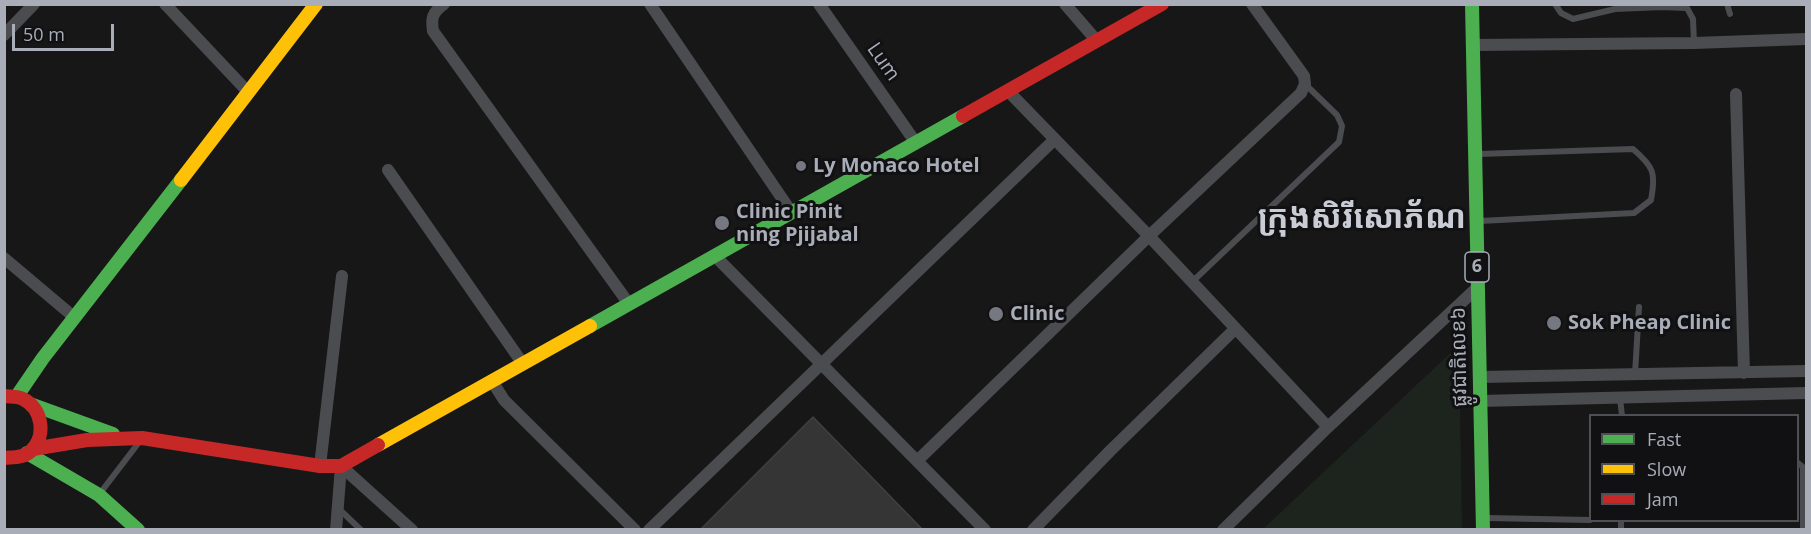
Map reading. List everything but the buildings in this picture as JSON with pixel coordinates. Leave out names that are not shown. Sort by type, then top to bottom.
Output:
[{"type":"main road","points":[[122,437],[33,405],[26,399],[10,396],[74,317],[316,4]]},
{"type":"main road","points":[[4,458],[18,458],[30,451],[62,443],[122,437],[142,438],[320,466],[341,466],[1162,4]]},
{"type":"main road","name":"ផ្លូវជាតិលេខ៦","points":[[1472,4],[1483,524]]},
{"type":"main road","points":[[30,451],[39,441],[41,432],[41,422],[33,405]]},
{"type":"main road","points":[[30,451],[99,495],[138,530]]},
{"type":"street","points":[[4,35],[34,4]]},
{"type":"street","points":[[165,4],[248,92]]},
{"type":"street","points":[[444,4],[434,11],[431,20],[433,32],[629,304]]},
{"type":"street","points":[[650,4],[792,213]]},
{"type":"street","name":"Lum","points":[[819,4],[916,143]]},
{"type":"street","points":[[1065,4],[1098,41]]},
{"type":"street","points":[[917,461],[1300,93],[1305,84],[1304,75],[1252,4]]},
{"type":"street","points":[[1473,45],[1694,43],[1806,39]]},
{"type":"street","points":[[1009,92],[1149,236],[1328,427]]},
{"type":"street","points":[[1736,94],[1744,373]]},
{"type":"street","points":[[649,530],[1054,140]]},
{"type":"street","points":[[388,170],[523,363]]},
{"type":"street","points":[[716,256],[985,530]]},
{"type":"street","points":[[4,258],[74,317]]},
{"type":"street","points":[[320,466],[342,276]]},
{"type":"street","points":[[1223,530],[1328,427],[1478,287]]},
{"type":"street","points":[[1033,530],[1235,329]]},
{"type":"street","points":[[1480,377],[1806,371]]},
{"type":"street","points":[[492,381],[504,400],[635,530]]},
{"type":"street","points":[[1480,401],[1806,393]]},
{"type":"street","points":[[336,530],[341,466]]},
{"type":"street","points":[[341,466],[412,530]]},
{"type":"lane","points":[[1555,4],[1561,13],[1573,19],[1614,7],[1687,8],[1693,19],[1694,43]]},
{"type":"lane","points":[[1727,4],[1730,14]]},
{"type":"lane","points":[[1191,283],[1339,141],[1342,126],[1337,115],[1305,84]]},
{"type":"lane","points":[[1475,154],[1633,149],[1649,162],[1654,181],[1651,200],[1634,213],[1476,221]]},
{"type":"lane","points":[[1635,374],[1639,307]]},
{"type":"lane","points":[[1620,398],[1622,414]]},
{"type":"lane","points":[[99,495],[142,438]]},
{"type":"lane","points":[[1799,465],[1803,468],[1803,530]]},
{"type":"lane","points":[[338,508],[361,530]]},
{"type":"lane","points":[[1483,524],[1589,520]]},
{"type":"shaded area","points":[[1459,345],[1462,529],[1263,529]]},
{"type":"traffic: fast","points":[[1472,4],[1483,530]]},
{"type":"traffic: fast","points":[[590,326],[963,116]]},
{"type":"traffic: fast","points":[[17,396],[43,358],[181,180]]},
{"type":"traffic: fast","points":[[33,405],[113,434]]},
{"type":"traffic: fast","points":[[27,453],[99,495],[138,530]]},
{"type":"traffic: slow","points":[[181,180],[316,4]]},
{"type":"traffic: slow","points":[[378,445],[590,326]]},
{"type":"traffic: jam","points":[[963,116],[1162,4]]},
{"type":"traffic: jam","points":[[4,396],[21,398],[29,403],[38,415],[41,430],[36,445],[31,451],[22,456],[4,458]]},
{"type":"traffic: jam","points":[[33,449],[87,440],[142,438],[320,466],[341,466],[378,445]]},
{"type":"place","name":"Ly Monaco Hotel","points":[[801,166]]},
{"type":"place","name":"Clinic Pinit ning Pjijabal","points":[[722,223]]},
{"type":"place","name":"Clinic","points":[[996,314]]},
{"type":"place","name":"Sok Pheap Clinic","points":[[1554,323]]},
{"type":"district","name":"ក្រុងសិរីសោភ័ណ","points":[[1362,219]]}]
